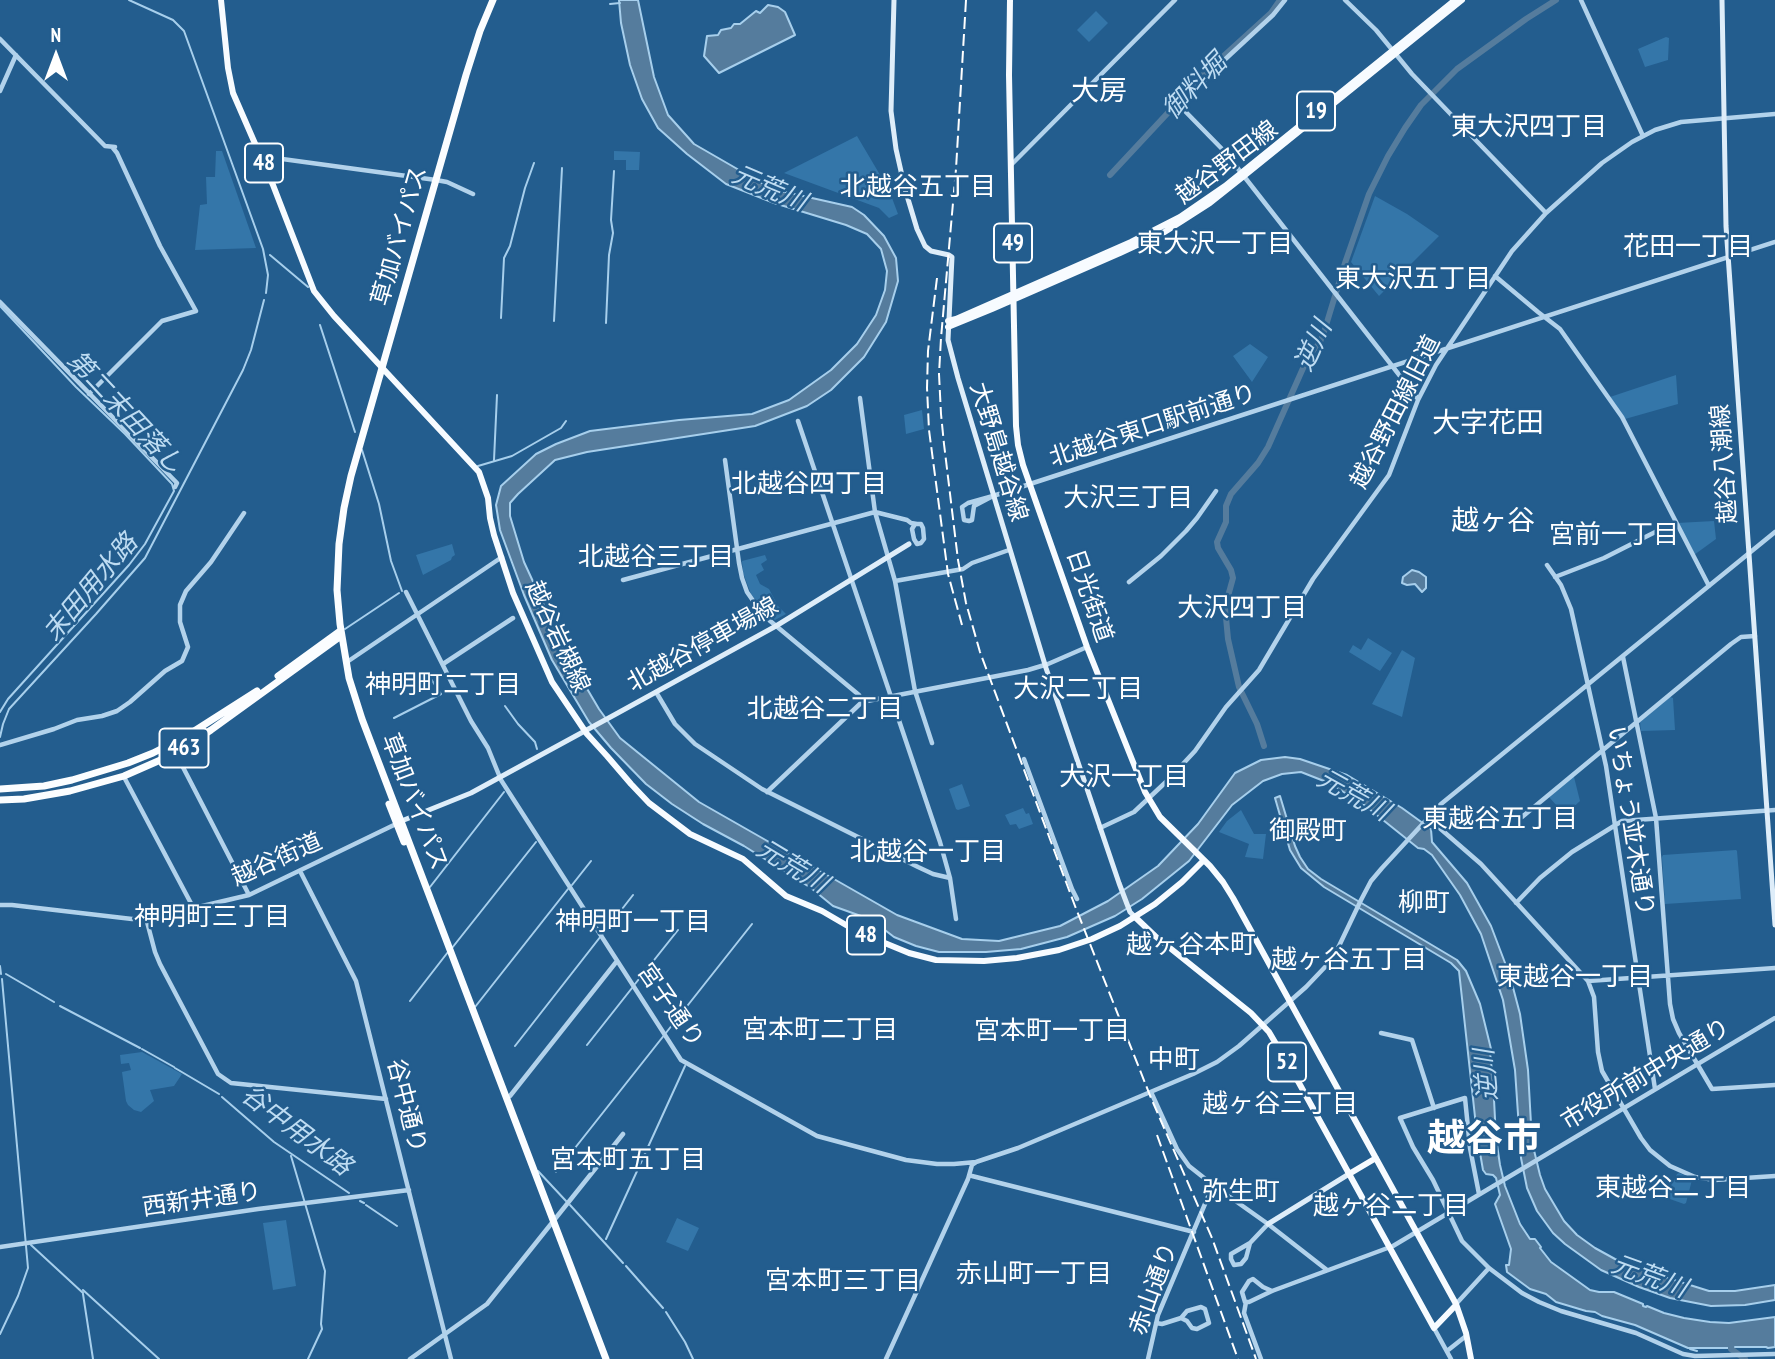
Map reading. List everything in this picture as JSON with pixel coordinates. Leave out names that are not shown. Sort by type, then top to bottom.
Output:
[{"type":"highway","name":"草加バイパス","points":[[491,0],[434,179],[380,365],[351,477],[344,510],[338,565],[339,635],[342,666],[354,708],[506,1098],[551,1223]]},
{"type":"highway","name":"草加バイパス","points":[[339,635],[362,719],[399,822],[603,1359]]},
{"type":"highway","name":"463","points":[[0,800],[70,791],[124,776],[211,730],[339,635]]},
{"type":"highway","points":[[0,789],[44,786],[94,775],[113,768],[153,760],[174,749]]},
{"type":"main road","name":"越谷岩槻線","points":[[221,0],[232,86],[314,291],[334,316],[480,472],[488,498],[491,525],[521,613],[552,682],[586,730],[641,795],[680,828],[738,855],[794,901],[822,911],[858,932],[909,953],[922,958],[947,961],[1017,958],[1059,950],[1113,930],[1168,894],[1202,857]]},
{"type":"main road","name":"大野島越谷線","points":[[894,0],[891,100],[896,149],[907,198],[922,241],[931,251],[952,257],[949,347],[1045,665],[1119,883],[1129,910],[1135,917]]},
{"type":"main road","name":"日光街道","points":[[1010,0],[1017,436],[1030,484],[1087,647],[1148,799],[1160,817],[1202,857],[1227,886],[1456,1305],[1467,1336],[1471,1359]]},
{"type":"main road","name":"越谷野田線","points":[[1394,53],[1455,0]]},
{"type":"main road","name":"越谷野田線","points":[[948,324],[1163,233],[1210,203],[1462,0]]},
{"type":"main road","name":"越谷八潮線","points":[[1722,0],[1725,194],[1775,925]]},
{"type":"main road","name":"北越谷停車場線","points":[[399,822],[471,793],[500,778],[776,626],[909,544]]},
{"type":"main road","name":"52","points":[[1135,917],[1263,1025],[1284,1057],[1434,1328]]},
{"type":"main road","points":[[1268,1224],[1376,1158]]},
{"type":"main road","points":[[1434,1328],[1456,1305]]},
{"type":"street","points":[[1011,165],[1175,0]]},
{"type":"street","points":[[1285,0],[1180,106],[1243,174],[1418,400]]},
{"type":"street","points":[[1345,0],[1546,213]]},
{"type":"street","points":[[1581,0],[1643,136]]},
{"type":"street","points":[[0,39],[105,146],[114,147],[160,246],[196,311],[162,321],[89,394]]},
{"type":"street","points":[[0,92],[16,55]]},
{"type":"street","name":"越谷野田線旧道","points":[[1100,828],[1134,812],[1190,757],[1222,712],[1262,666],[1313,578],[1389,475],[1418,400],[1447,348],[1512,251],[1546,213],[1602,163],[1643,136],[1681,122],[1775,114]]},
{"type":"street","points":[[264,164],[275,158],[434,179],[473,194]]},
{"type":"street","name":"北越谷東口駅前通り","points":[[993,496],[974,506],[972,520],[966,521],[963,518],[963,505],[1775,242]]},
{"type":"street","points":[[1495,276],[1563,332],[1622,417],[1709,586]]},
{"type":"street","points":[[0,302],[177,483],[175,487]]},
{"type":"street","points":[[860,398],[875,512],[895,581],[915,691],[932,743]]},
{"type":"street","points":[[798,421],[940,842],[950,878],[956,919]]},
{"type":"street","points":[[725,460],[737,549],[747,592],[758,609],[859,695],[862,702]]},
{"type":"street","points":[[1129,582],[1186,531],[1216,491]]},
{"type":"street","points":[[623,580],[875,512],[922,526],[923,542],[909,544],[914,525]]},
{"type":"street","points":[[0,745],[77,720],[117,711],[165,671],[182,661],[188,647],[180,622],[180,605],[186,591],[211,562],[244,513]]},
{"type":"street","points":[[1555,577],[1604,558],[1675,522]]},
{"type":"street","name":"宮子通り","points":[[406,592],[471,721],[488,748],[500,778],[681,1060],[817,1136],[914,1161],[944,1164],[976,1162],[1018,1148],[1152,1092],[1217,1062],[1240,1046],[1317,977],[1332,959],[1361,900],[1382,868],[1457,790],[1775,532]]},
{"type":"street","points":[[913,537],[917,544]]},
{"type":"street","points":[[895,581],[963,569],[972,563],[1009,550]]},
{"type":"street","points":[[346,663],[502,557]]},
{"type":"street","name":"いちょう並木通り","points":[[1547,565],[1572,609],[1603,749],[1655,1089]]},
{"type":"street","points":[[443,664],[513,618]]},
{"type":"street","points":[[1522,817],[1739,638],[1755,636]]},
{"type":"street","points":[[768,792],[862,702],[1015,673],[1045,665],[1087,647]]},
{"type":"street","points":[[1623,656],[1656,818],[1673,1020],[1712,1089],[1775,1085]]},
{"type":"street","points":[[656,692],[675,724],[695,744],[768,792],[918,867],[950,878]]},
{"type":"street","points":[[174,749],[249,895]]},
{"type":"street","points":[[1024,759],[1077,899]]},
{"type":"street","points":[[124,776],[194,909]]},
{"type":"street","points":[[1516,903],[1540,878],[1572,852],[1622,821],[1775,810]]},
{"type":"street","points":[[1428,819],[1481,864],[1588,981],[1594,997],[1600,1063],[1606,1079],[1650,1150],[1665,1163],[1695,1177],[1715,1180],[1775,1176]]},
{"type":"street","name":"越谷街道","points":[[0,905],[132,919],[194,909],[249,895],[399,822]]},
{"type":"street","name":"谷中通り","points":[[300,871],[355,977],[451,1359]]},
{"type":"street","points":[[146,918],[160,964],[218,1074],[231,1083],[386,1099]]},
{"type":"street","points":[[506,1098],[617,961]]},
{"type":"street","points":[[1588,981],[1775,968]]},
{"type":"street","name":"市役所前中央通り","points":[[1263,1296],[1390,1247],[1775,1018]]},
{"type":"street","points":[[1381,1033],[1412,1040],[1434,1108]]},
{"type":"street","points":[[1152,1092],[1182,1157],[1192,1169],[1327,1270]]},
{"type":"street","points":[[1479,1194],[1470,1148],[1465,1098],[1400,1118],[1430,1172],[1462,1241],[1489,1268],[1522,1293],[1561,1311],[1636,1333],[1683,1354],[1775,1354]]},
{"type":"street","points":[[410,1359],[487,1304],[623,1134]]},
{"type":"street","points":[[886,1359],[976,1162]]},
{"type":"street","points":[[970,1177],[1194,1232]]},
{"type":"street","name":"赤山通り","points":[[1149,1359],[1164,1301],[1213,1185]]},
{"type":"street","name":"西新井通り","points":[[0,1247],[409,1190]]},
{"type":"street","points":[[1250,1243],[1242,1263],[1239,1266],[1234,1265],[1230,1256],[1250,1243],[1268,1224]]},
{"type":"street","points":[[1239,1249],[1247,1252]]},
{"type":"street","points":[[1456,1305],[1489,1268]]},
{"type":"street","points":[[1261,1359],[1244,1313],[1246,1302],[1241,1292],[1249,1281],[1255,1280],[1272,1291]]},
{"type":"street","points":[[1246,1302],[1263,1296],[1263,1287]]},
{"type":"street","points":[[1156,1324],[1181,1318],[1187,1311],[1201,1307],[1205,1310],[1209,1323],[1197,1329],[1181,1318]]},
{"type":"street","points":[[1434,1328],[1451,1359]]},
{"type":"street","points":[[1447,1351],[1467,1336]]},
{"type":"shaded area","points":[[1096,11],[1108,23],[1089,42],[1077,30]]},
{"type":"shaded area","points":[[1669,38],[1668,60],[1645,67],[1638,49]]},
{"type":"shaded area","points":[[857,136],[889,190],[898,214],[889,218],[879,208],[784,173]]},
{"type":"shaded area","points":[[216,151],[222,151],[256,248],[195,250],[200,205],[207,204],[206,177],[215,177]]},
{"type":"shaded area","points":[[614,151],[640,152],[639,170],[626,170],[626,160],[614,160]]},
{"type":"shaded area","points":[[1375,196],[1439,236],[1379,296],[1351,262]]},
{"type":"shaded area","points":[[1250,344],[1268,357],[1252,382],[1233,356]]},
{"type":"shaded area","points":[[1676,375],[1678,404],[1625,419],[1610,397]]},
{"type":"shaded area","points":[[922,410],[924,429],[906,434],[904,415]]},
{"type":"shaded area","points":[[1714,521],[1716,539],[1694,555],[1677,523]]},
{"type":"shaded area","points":[[452,544],[455,555],[451,560],[423,575],[416,555]]},
{"type":"shaded area","points":[[765,555],[767,560],[761,564],[764,570],[756,575],[760,584],[769,589],[778,606],[786,614],[775,620],[751,594],[743,573],[742,561]]},
{"type":"shaded area","points":[[1368,638],[1392,653],[1380,671],[1349,652],[1353,645],[1361,650]]},
{"type":"shaded area","points":[[1402,650],[1415,658],[1402,717],[1372,704]]},
{"type":"shaded area","points":[[1670,697],[1673,698],[1675,730],[1641,731],[1640,722]]},
{"type":"shaded area","points":[[1572,776],[1580,801],[1565,815],[1549,797]]},
{"type":"shaded area","points":[[962,784],[970,806],[958,810],[949,789]]},
{"type":"shaded area","points":[[1023,808],[1026,814],[1029,813],[1033,824],[1019,829],[1016,824],[1010,825],[1005,815]]},
{"type":"shaded area","points":[[1241,810],[1254,834],[1266,834],[1263,859],[1245,857],[1249,844],[1219,832],[1227,821]]},
{"type":"shaded area","points":[[1736,850],[1741,899],[1665,904],[1663,855]]},
{"type":"shaded area","points":[[142,1052],[182,1074],[174,1086],[150,1090],[154,1101],[141,1112],[134,1110],[126,1101],[122,1072],[131,1070],[129,1063],[121,1064],[120,1055]]},
{"type":"shaded area","points":[[1679,1173],[1692,1180],[1684,1204],[1667,1198],[1666,1195]]},
{"type":"shaded area","points":[[677,1218],[699,1228],[688,1251],[666,1242]]},
{"type":"shaded area","points":[[286,1220],[296,1286],[273,1290],[263,1223]]},
{"type":"water","name":"元荒川","points":[[619,0],[638,0],[654,77],[668,115],[694,144],[772,189],[852,207],[864,215],[884,236],[896,258],[898,281],[886,322],[864,357],[831,390],[807,406],[755,426],[587,452],[555,460],[510,503],[510,516],[524,562],[566,653],[599,709],[620,738],[699,802],[897,915],[962,939],[999,941],[1060,926],[1108,901],[1158,866],[1198,824],[1235,773],[1261,760],[1285,757],[1300,759],[1347,775],[1431,829],[1432,842],[1467,883],[1491,926],[1510,976],[1520,1014],[1528,1070],[1532,1142],[1540,1175],[1564,1221],[1595,1248],[1639,1269],[1709,1291],[1735,1291],[1775,1285],[1775,1300],[1745,1305],[1711,1306],[1670,1298],[1601,1270],[1553,1233],[1537,1211],[1527,1188],[1521,1158],[1515,1070],[1503,1000],[1481,934],[1460,895],[1432,855],[1418,848],[1363,804],[1329,783],[1301,772],[1282,774],[1263,781],[1232,805],[1189,861],[1142,899],[1115,916],[1067,937],[1021,949],[939,952],[894,937],[872,920],[833,906],[811,888],[672,804],[646,784],[611,748],[589,722],[552,660],[524,595],[500,530],[496,505],[501,486],[536,454],[590,431],[752,414],[789,400],[831,370],[857,344],[876,315],[885,290],[887,271],[881,249],[867,234],[726,184],[658,128],[642,99],[630,65]]},
{"type":"water","points":[[768,5],[785,12],[795,35],[719,73],[704,56],[707,36],[718,35],[721,30],[740,24],[756,11],[760,13]]},
{"type":"water","points":[[1412,570],[1426,577],[1426,588],[1422,592],[1415,584],[1402,583],[1403,577]]},
{"type":"water","points":[[1280,796],[1295,846],[1308,869],[1457,960],[1466,971],[1480,1004],[1491,1049],[1496,1138],[1505,1186],[1520,1224],[1530,1239],[1535,1239],[1551,1262],[1590,1290],[1614,1292],[1664,1313],[1710,1322],[1729,1323],[1775,1317],[1775,1347],[1735,1347],[1730,1350],[1688,1348],[1635,1325],[1556,1302],[1546,1294],[1530,1289],[1507,1272],[1506,1265],[1509,1265],[1511,1249],[1495,1204],[1500,1195],[1496,1178],[1483,1170],[1477,1135],[1459,971],[1451,963],[1324,887],[1301,868],[1290,850],[1275,798]]},
{"type":"waterway","name":"末田用水路","points":[[129,0],[173,20],[184,31],[263,249],[268,275],[266,293]]},
{"type":"waterway","name":"御料堀","points":[[1110,175],[1205,73],[1271,13],[1280,0]]},
{"type":"waterway","name":"逆川","points":[[1264,746],[1257,724],[1239,687],[1228,639],[1225,607],[1233,578],[1217,542],[1226,522],[1226,506],[1231,494],[1268,447],[1308,357],[1320,342],[1369,194],[1405,128],[1421,105],[1457,69],[1556,0]]},
{"type":"waterway","points":[[610,4],[620,3]]},
{"type":"waterway","points":[[501,318],[504,258],[510,246],[534,163]]},
{"type":"waterway","points":[[554,321],[562,168]]},
{"type":"waterway","points":[[606,323],[609,255],[613,233],[611,220],[614,171]]},
{"type":"waterway","points":[[270,255],[308,287]]},
{"type":"waterway","name":"末田用水路","points":[[0,737],[9,709],[145,558],[243,370],[264,300]]},
{"type":"waterway","name":"第二末田落し","points":[[0,306],[76,387],[125,434],[172,484],[174,491],[145,544],[129,565],[8,699],[0,712]]},
{"type":"waterway","points":[[320,325],[355,432]]},
{"type":"waterway","points":[[494,460],[497,395]]},
{"type":"waterway","points":[[478,466],[512,456],[561,428],[566,421]]},
{"type":"waterway","points":[[362,450],[379,504],[391,561],[402,591]]},
{"type":"waterway","points":[[345,629],[399,593]]},
{"type":"waterway","points":[[394,718],[441,694],[429,676]]},
{"type":"waterway","points":[[505,706],[535,742],[537,749]]},
{"type":"waterway","points":[[430,887],[504,792]]},
{"type":"waterway","points":[[452,948],[536,842]]},
{"type":"waterway","points":[[572,885],[591,861]]},
{"type":"waterway","points":[[475,1007],[568,889]]},
{"type":"waterway","points":[[515,1046],[633,895]]},
{"type":"waterway","points":[[556,1172],[752,924]]},
{"type":"waterway","points":[[635,984],[678,930]]},
{"type":"waterway","points":[[410,1001],[448,952]]},
{"type":"waterway","name":"末田用水路","points":[[0,966],[1,974]]},
{"type":"waterway","name":"谷中用水路","points":[[6,974],[54,1002]]},
{"type":"waterway","name":"末田用水路","points":[[0,1334],[28,1268],[2,979]]},
{"type":"waterway","points":[[587,1045],[632,988]]},
{"type":"waterway","name":"谷中用水路","points":[[60,1006],[140,1048]]},
{"type":"waterway","name":"谷中用水路","points":[[142,1049],[174,1067]]},
{"type":"waterway","points":[[606,1239],[685,1066]]},
{"type":"waterway","name":"谷中用水路","points":[[175,1068],[219,1094]]},
{"type":"waterway","name":"谷中用水路","points":[[222,1097],[274,1142],[349,1193]]},
{"type":"waterway","points":[[291,1156],[325,1271],[322,1329],[308,1359]]},
{"type":"waterway","points":[[538,1171],[566,1201]]},
{"type":"waterway","name":"谷中用水路","points":[[360,1201],[364,1203]]},
{"type":"waterway","name":"谷中用水路","points":[[366,1205],[397,1226]]},
{"type":"waterway","points":[[570,1205],[623,1263]]},
{"type":"waterway","points":[[31,1245],[83,1293]]},
{"type":"waterway","points":[[626,1266],[663,1308]]},
{"type":"waterway","points":[[83,1290],[159,1359]]},
{"type":"waterway","points":[[83,1294],[93,1359]]},
{"type":"waterway","points":[[666,1312],[693,1359]]},
{"type":"waterway","points":[[1731,1344],[1731,1349],[1745,1359]]},
{"type":"waterway","points":[[1690,1349],[1697,1351]]},
{"type":"railway","points":[[966,0],[956,169],[939,374],[944,444],[966,603],[980,652],[1075,906],[1151,1098],[1212,1238],[1256,1359]]},
{"type":"railway","points":[[937,278],[928,351],[929,430],[948,574],[962,625]]},
{"type":"railway","points":[[1157,1135],[1238,1359]]},
{"type":"district","name":"大房","points":[[1099,92]]},
{"type":"district","name":"東大沢四丁目","points":[[1529,128]]},
{"type":"district","name":"北越谷五丁目","points":[[918,188]]},
{"type":"district","name":"東大沢一丁目","points":[[1215,245]]},
{"type":"district","name":"花田一丁目","points":[[1688,248]]},
{"type":"district","name":"東大沢五丁目","points":[[1413,280]]},
{"type":"district","name":"大字花田","points":[[1488,424]]},
{"type":"district","name":"北越谷四丁目","points":[[809,485]]},
{"type":"district","name":"大沢三丁目","points":[[1128,499]]},
{"type":"district","name":"越ヶ谷","points":[[1493,522]]},
{"type":"district","name":"宮前一丁目","points":[[1614,536]]},
{"type":"district","name":"北越谷三丁目","points":[[656,558]]},
{"type":"district","name":"大沢四丁目","points":[[1242,609]]},
{"type":"district","name":"神明町二丁目","points":[[443,686]]},
{"type":"district","name":"大沢二丁目","points":[[1078,690]]},
{"type":"district","name":"北越谷二丁目","points":[[825,710]]},
{"type":"district","name":"大沢一丁目","points":[[1124,778]]},
{"type":"district","name":"東越谷五丁目","points":[[1500,820]]},
{"type":"district","name":"御殿町","points":[[1308,832]]},
{"type":"district","name":"北越谷一丁目","points":[[928,853]]},
{"type":"district","name":"柳町","points":[[1424,904]]},
{"type":"district","name":"神明町三丁目","points":[[212,918]]},
{"type":"district","name":"神明町一丁目","points":[[633,923]]},
{"type":"district","name":"越ヶ谷本町","points":[[1191,946]]},
{"type":"district","name":"越ヶ谷五丁目","points":[[1349,961]]},
{"type":"district","name":"東越谷一丁目","points":[[1575,978]]},
{"type":"district","name":"宮本町二丁目","points":[[820,1031]]},
{"type":"district","name":"宮本町一丁目","points":[[1052,1032]]},
{"type":"district","name":"中町","points":[[1174,1061]]},
{"type":"district","name":"越ヶ谷三丁目","points":[[1280,1105]]},
{"type":"district","name":"越谷市","points":[[1484,1140]]},
{"type":"district","name":"宮本町五丁目","points":[[628,1161]]},
{"type":"district","name":"東越谷二丁目","points":[[1673,1189]]},
{"type":"district","name":"弥生町","points":[[1241,1193]]},
{"type":"district","name":"越ヶ谷二丁目","points":[[1391,1207]]},
{"type":"district","name":"赤山町一丁目","points":[[1034,1275]]},
{"type":"district","name":"宮本町三丁目","points":[[843,1282]]}]
